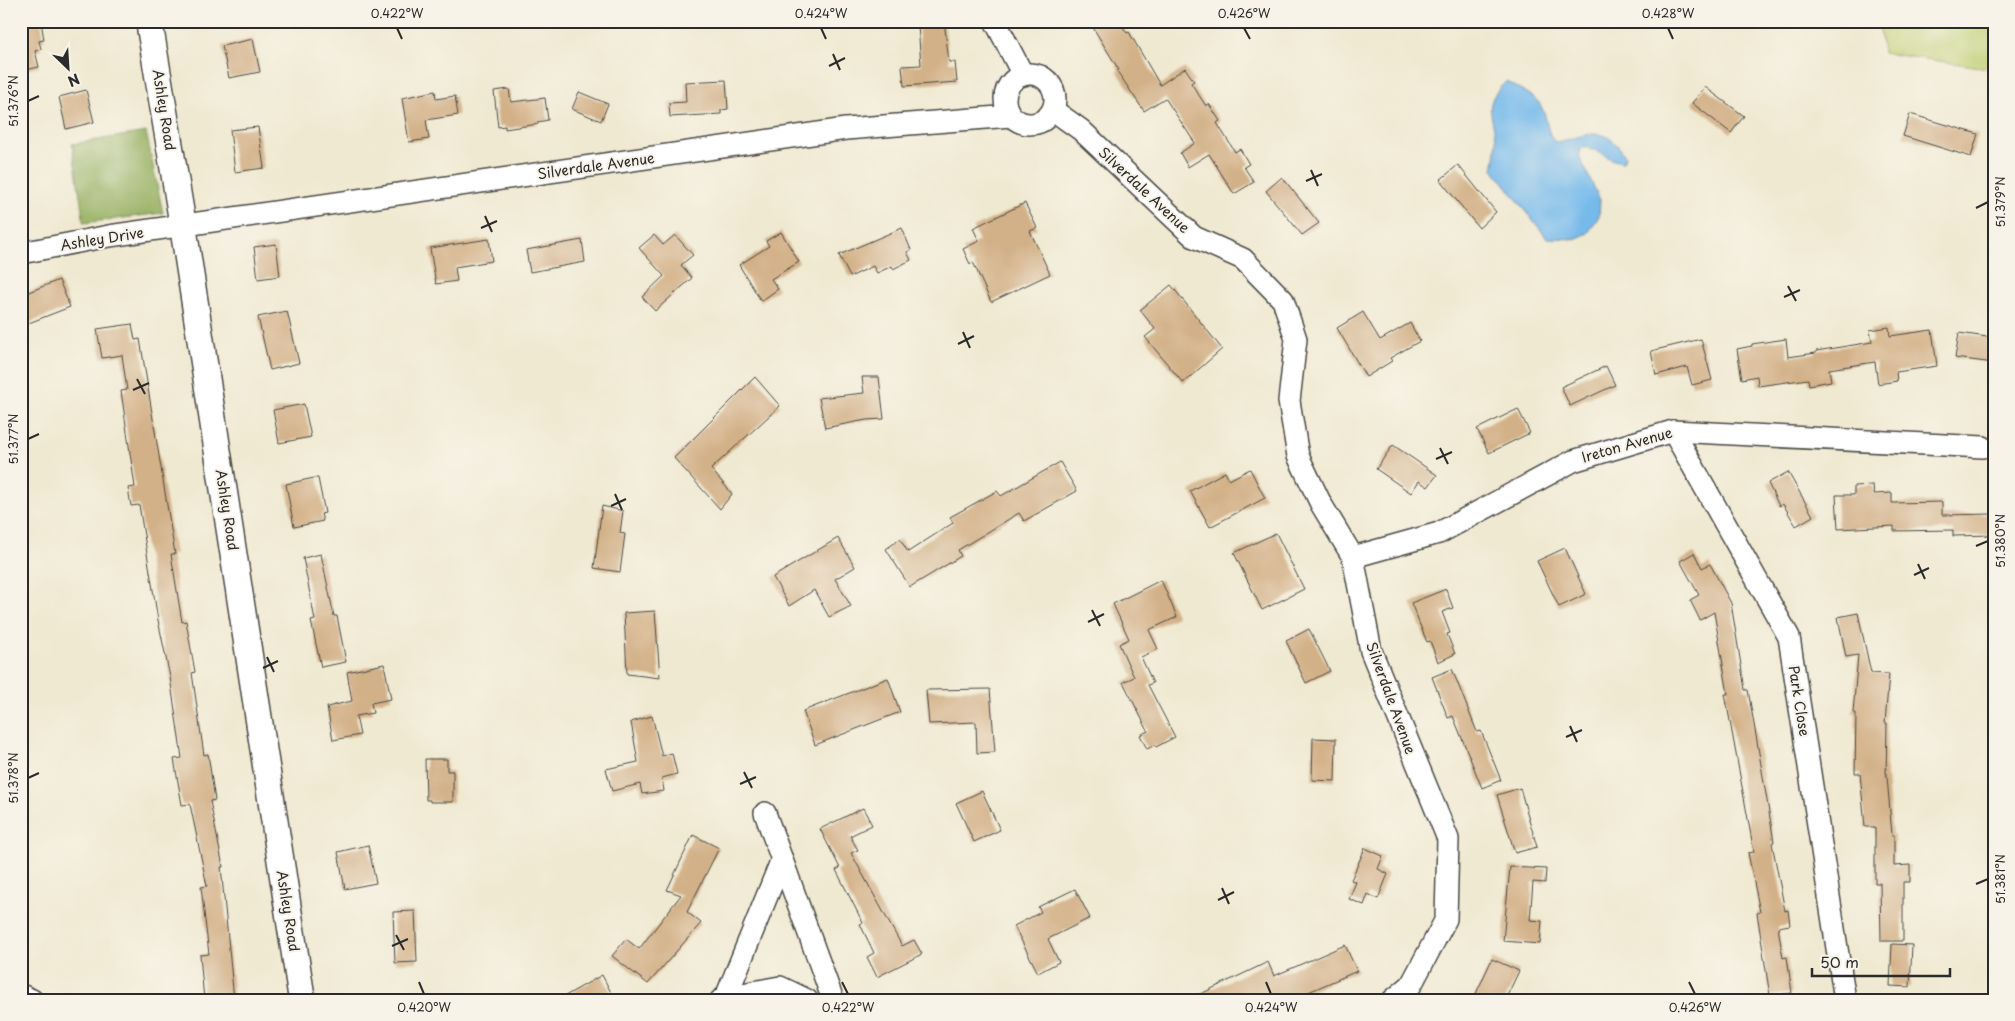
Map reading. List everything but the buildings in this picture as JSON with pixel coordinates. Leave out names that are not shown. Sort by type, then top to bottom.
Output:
[{"type":"main road","name":"Ashley Road","points":[[149,21],[183,226],[302,1000]]},
{"type":"street","points":[[995,21],[1023,75]]},
{"type":"street","points":[[1023,75],[1040,76],[1047,80],[1055,94],[1053,110],[1048,117],[1034,125],[1025,124],[1011,116],[1005,100],[1006,92],[1010,85],[1023,75]]},
{"type":"street","name":"Silverdale Avenue","points":[[1053,110],[1081,130],[1194,237],[1243,259],[1282,300],[1296,339],[1289,401],[1298,456],[1321,504],[1353,557],[1371,650],[1448,839],[1446,919],[1411,985],[1393,1000]]},
{"type":"street","name":"Silverdale Avenue","points":[[183,226],[846,129],[1011,116]]},
{"type":"street","name":"Ashley Drive","points":[[21,253],[109,236],[183,226]]},
{"type":"street","name":"Ireton Avenue","points":[[1353,557],[1439,533],[1574,461],[1673,430],[1983,447]]},
{"type":"street","name":"Park Close","points":[[1673,430],[1789,637],[1845,1000]]},
{"type":"street","points":[[765,813],[833,1000]]},
{"type":"street","points":[[723,999],[782,859]]},
{"type":"street","points":[[723,999],[780,987],[808,1000]]},
{"type":"street","points":[[21,995],[32,1000]]},
{"type":"green space","points":[[1879,21],[1994,21],[1994,69],[1883,53]]},
{"type":"green space","points":[[146,132],[163,213],[84,223],[72,144]]},
{"type":"water","points":[[1507,81],[1536,99],[1544,112],[1550,134],[1555,142],[1586,135],[1602,135],[1610,138],[1625,156],[1623,162],[1617,161],[1592,149],[1582,147],[1579,156],[1600,200],[1599,216],[1588,233],[1575,239],[1547,238],[1493,169],[1496,154],[1496,138],[1491,107],[1494,95]]}]
